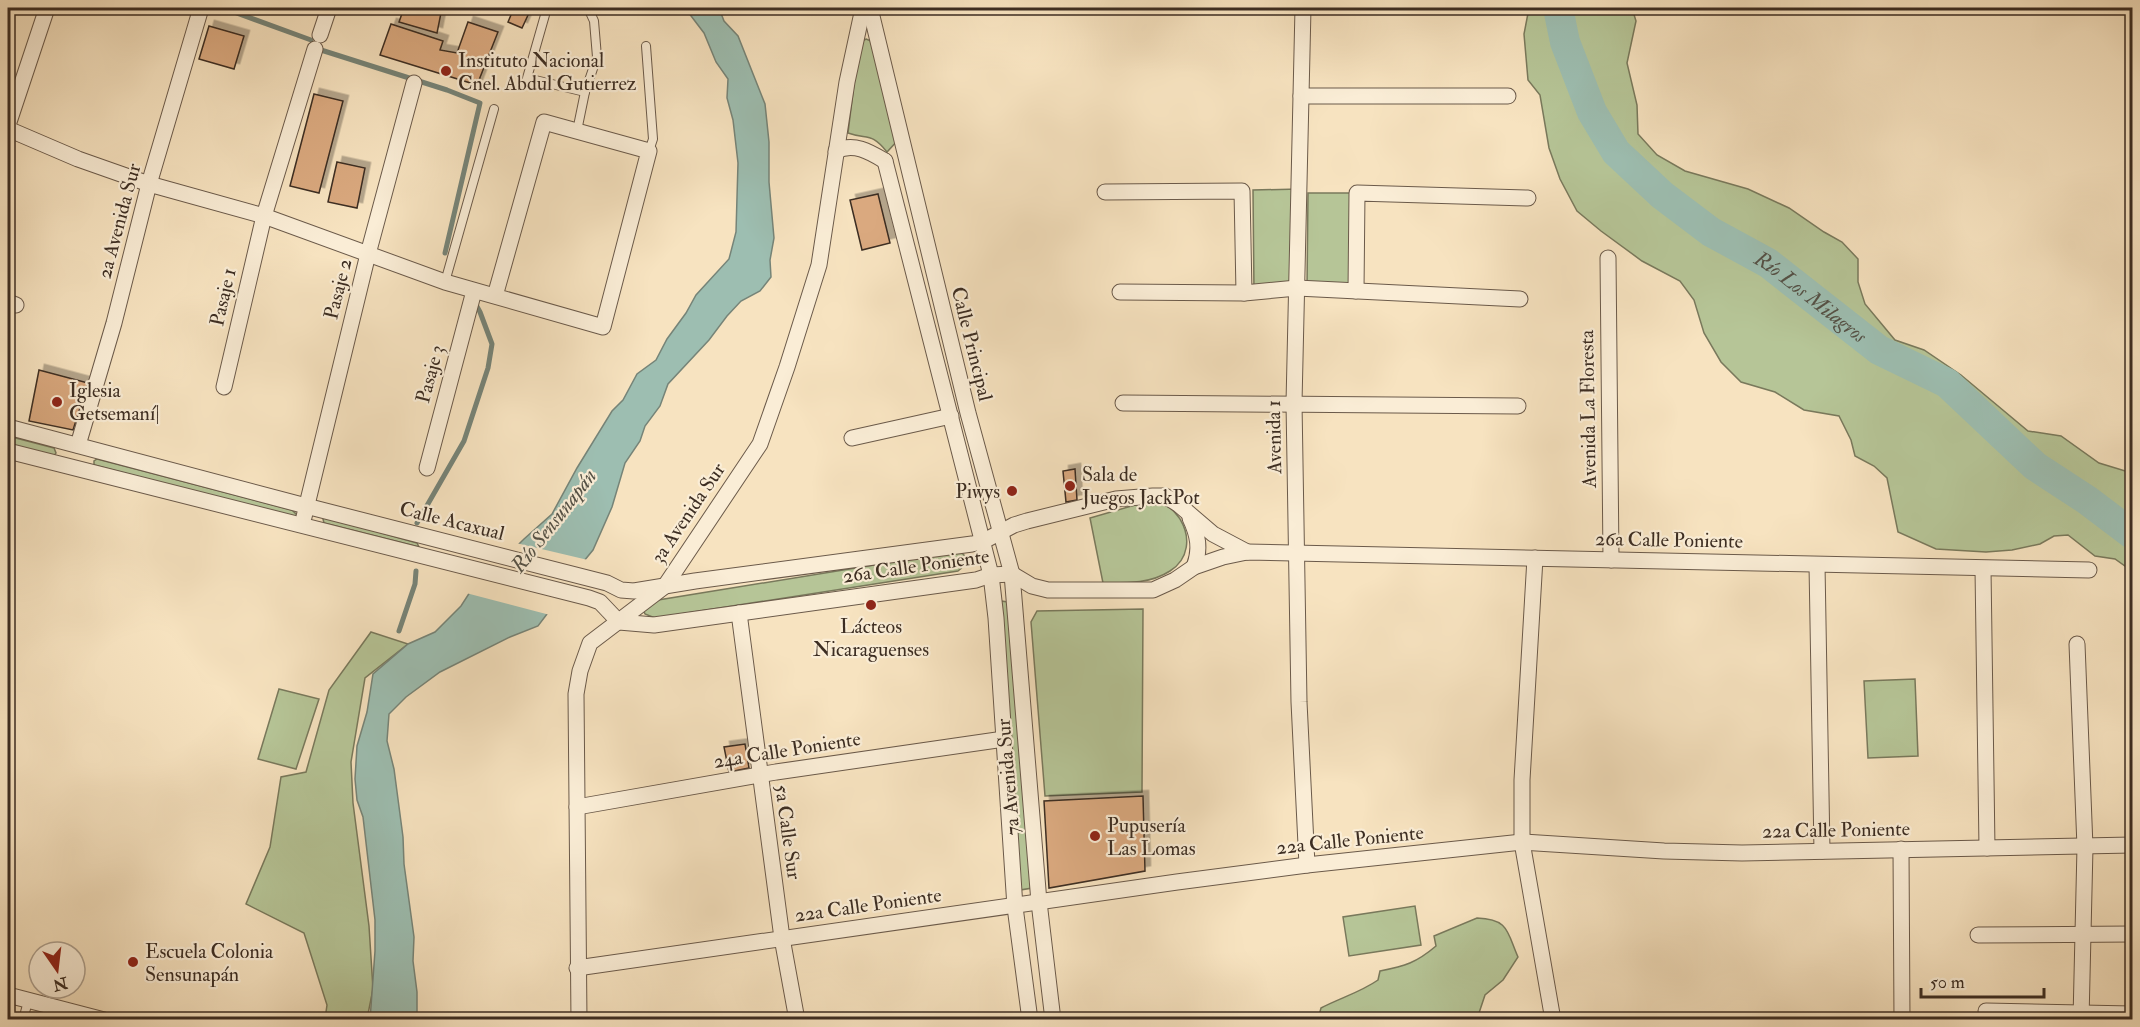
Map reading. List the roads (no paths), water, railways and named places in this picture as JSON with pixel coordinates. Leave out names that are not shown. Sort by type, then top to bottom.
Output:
[{"type":"street","points":[[47,8],[8,127],[78,159],[149,184],[264,216],[445,282],[603,327],[650,150],[544,122],[495,296]]},
{"type":"street","name":"2a Avenida Sur","points":[[78,445],[114,323],[149,184],[201,8]]},
{"type":"street","points":[[320,35],[329,8]]},
{"type":"street","name":"3a Avenida Sur","points":[[579,1020],[576,807],[578,677],[590,643],[665,586],[760,444],[819,266],[847,81],[863,8]]},
{"type":"street","name":"Calle Principal","points":[[870,8],[938,293],[1000,533]]},
{"type":"street","name":"Avenida 1","points":[[1303,8],[1294,403],[1299,694],[1307,865]]},
{"type":"street","name":"Pasaje 1","points":[[224,387],[264,216],[315,50]]},
{"type":"street","name":"Pasaje 2","points":[[306,506],[368,254],[414,83]]},
{"type":"street","points":[[1301,96],[1508,96]]},
{"type":"street","points":[[836,151],[844,147],[853,147],[885,161],[903,144]]},
{"type":"street","name":"Calle Principal","points":[[885,161],[982,542]]},
{"type":"street","points":[[1105,192],[1242,191],[1244,293]]},
{"type":"street","points":[[1356,291],[1357,193],[1528,198]]},
{"type":"street","name":"Avenida La Floresta","points":[[1608,258],[1611,560]]},
{"type":"street","points":[[1120,292],[1244,293],[1296,288],[1520,299]]},
{"type":"street","name":"Pasaje 3","points":[[427,468],[474,291]]},
{"type":"street","points":[[1123,403],[1518,406]]},
{"type":"street","points":[[852,438],[951,417]]},
{"type":"street","name":"Calle Acaxual","points":[[8,427],[607,583],[621,590],[634,591],[665,586]]},
{"type":"street","points":[[58,465],[64,464],[71,450],[78,445],[81,452],[79,466],[83,471]]},
{"type":"street","name":"Calle Acaxual","points":[[8,451],[589,598],[600,602],[619,621]]},
{"type":"street","name":"26a Calle Poniente","points":[[1000,533],[1027,521],[1138,496],[1165,496],[1213,534],[1247,552]]},
{"type":"street","points":[[303,526],[306,506]]},
{"type":"street","points":[[1187,512],[1198,540],[1198,554],[1194,567]]},
{"type":"street","points":[[665,586],[982,542],[1000,533]]},
{"type":"street","name":"7a Avenida Sur","points":[[1000,533],[1012,574],[1039,902],[1053,1020]]},
{"type":"street","name":"7a Avenida Sur","points":[[982,542],[991,575],[1015,907],[1030,1020]]},
{"type":"street","name":"26a Calle Poniente","points":[[619,621],[654,625],[976,580],[991,575],[1012,574],[1032,586],[1048,590],[1153,590],[1175,580],[1194,567],[1223,556],[1247,552],[2090,570]]},
{"type":"street","points":[[1535,558],[1522,780],[1521,842],[1553,1020]]},
{"type":"street","points":[[1817,565],[1822,851]]},
{"type":"street","points":[[1983,569],[1987,848]]},
{"type":"street","name":"5a Calle Sur","points":[[739,613],[782,938],[797,1020]]},
{"type":"street","points":[[2077,644],[2085,847],[2081,1016]]},
{"type":"street","name":"24a Calle Poniente","points":[[576,807],[759,775],[1004,739]]},
{"type":"street","name":"22a Calle Poniente","points":[[577,968],[1307,865],[1521,842],[1664,851],[1822,851],[2133,845]]},
{"type":"street","points":[[1902,849],[1902,1020]]},
{"type":"street","points":[[1978,935],[2133,934]]},
{"type":"street","points":[[8,995],[104,1020]]},
{"type":"street","points":[[1986,1011],[2081,1016],[2133,1014]]},
{"type":"lane","points":[[547,8],[527,78],[585,92]]},
{"type":"lane","points":[[577,131],[585,92],[597,57],[594,21],[588,8]]},
{"type":"lane","points":[[646,46],[653,139],[650,150]]},
{"type":"lane","points":[[445,282],[494,109]]},
{"type":"lane","points":[[23,1020],[28,1001]]},
{"type":"water","name":"Río Sensunapán","points":[[685,8],[719,8],[724,21],[738,36],[765,104],[774,238],[770,260],[771,277],[760,291],[741,301],[668,384],[660,406],[645,426],[640,441],[625,463],[612,507],[593,550],[546,607],[547,614],[538,626],[510,637],[440,672],[406,697],[389,714],[387,741],[394,769],[414,937],[413,961],[417,992],[417,1019],[370,1020],[375,920],[363,817],[357,800],[355,779],[357,746],[367,712],[373,674],[408,644],[435,632],[461,606],[470,592],[552,514],[577,468],[612,411],[623,400],[637,374],[656,360],[696,295],[729,259],[736,232],[738,163],[733,120],[727,98],[728,79],[716,62],[704,33]]},
{"type":"waterway","points":[[223,8],[311,40]]},
{"type":"waterway","name":"Río Los Milagros","points":[[1558,8],[1565,42],[1592,112],[1616,152],[1662,195],[1711,232],[1768,263],[1879,350],[1947,383],[2035,466],[2087,500],[2132,534]]},
{"type":"waterway","points":[[321,50],[447,90],[480,103],[445,253]]},
{"type":"waterway","points":[[417,523],[464,441],[488,368],[492,344],[475,303]]},
{"type":"waterway","points":[[399,631],[415,584],[416,571]]},
{"type":"place","name":"Instituto Nacional Cnel. Abdul Gutierrez","points":[[446,71]]},
{"type":"place","name":"Iglesia Getsemaní|","points":[[57,402]]},
{"type":"place","name":"Sala de Juegos JackPot","points":[[1070,486]]},
{"type":"place","name":"Piwys","points":[[1012,491]]},
{"type":"place","name":"Lácteos Nicaraguenses","points":[[871,605]]},
{"type":"place","name":"Pupusería Las Lomas","points":[[1095,836]]},
{"type":"place","name":"Escuela Colonia Sensunapán","points":[[133,962]]}]
